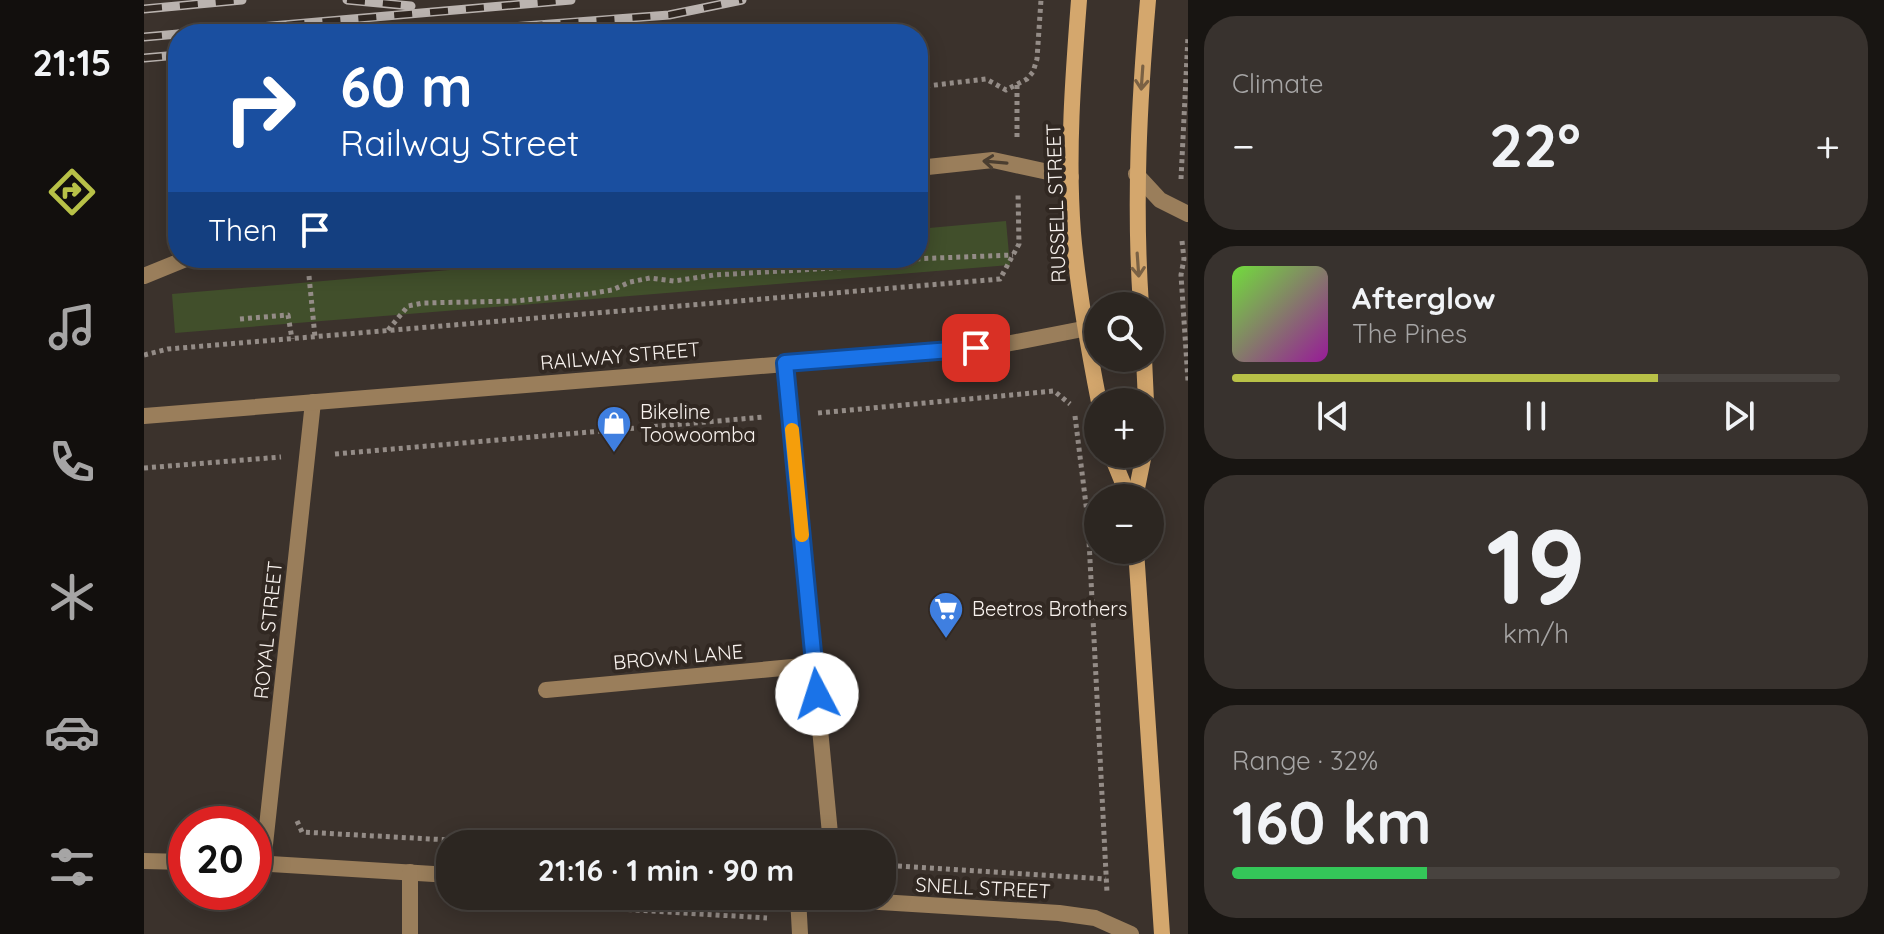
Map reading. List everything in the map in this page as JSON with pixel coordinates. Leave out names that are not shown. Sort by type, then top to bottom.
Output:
[{"type":"main road","name":"RUSSELL STREET","points":[[1079,0],[1071,177],[1073,233],[1085,292]]},
{"type":"main road","points":[[1140,292],[1136,174],[1148,0]]},
{"type":"main road","points":[[1137,564],[1162,934]]},
{"type":"street","points":[[928,167],[993,160],[1071,177]]},
{"type":"street","points":[[1136,174],[1160,200],[1188,214]]},
{"type":"street","points":[[144,276],[168,266]]},
{"type":"street","name":"RAILWAY STREET","points":[[144,416],[961,350],[1084,329]]},
{"type":"street","points":[[785,363],[830,830]]},
{"type":"street","name":"ROYAL STREET","points":[[265,806],[313,402]]},
{"type":"street","name":"BROWN LANE","points":[[546,690],[814,665]]},
{"type":"street","points":[[144,861],[168,862]]},
{"type":"street","points":[[272,864],[436,874]]},
{"type":"street","points":[[410,872],[410,934]]},
{"type":"street","name":"SNELL STREET","points":[[896,902],[1059,913],[1095,918],[1131,934]]},
{"type":"path","points":[[928,86],[986,79],[1006,90],[1027,79],[1037,59],[1041,0]]},
{"type":"path","points":[[144,355],[168,349],[1000,279],[1019,244],[1017,85]]},
{"type":"path","points":[[928,258],[1013,255]]},
{"type":"path","points":[[388,331],[408,306],[423,303],[515,301],[588,294],[650,278],[674,281],[714,275],[835,268]]},
{"type":"path","points":[[309,276],[315,337]]},
{"type":"path","points":[[240,319],[288,315],[292,339]]},
{"type":"path","points":[[144,468],[1054,391],[1073,406],[1088,521],[1107,898]]},
{"type":"path","points":[[333,469],[335,454]]},
{"type":"path","points":[[299,806],[297,822],[302,832],[436,839]]},
{"type":"path","points":[[896,866],[1106,879]]},
{"type":"path","points":[[591,910],[800,927]]},
{"type":"green space","points":[[1006,221],[1010,265],[175,333],[172,294],[472,268],[928,268],[928,228]]},
{"type":"railway","points":[[144,9],[242,0]]},
{"type":"railway","points":[[347,0],[411,6]]},
{"type":"railway","points":[[294,24],[571,0]]},
{"type":"railway","points":[[550,24],[669,15],[742,0]]},
{"type":"railway","points":[[144,37],[168,35]]},
{"type":"railway","points":[[144,58],[168,56]]},
{"type":"slow traffic","points":[[792,430],[802,535]]},
{"type":"place","name":"Bikeline Toowoomba","points":[[614,454]]},
{"type":"place","name":"Beetros Brothers","points":[[946,640]]},
{"type":"route","points":[[817,694],[785,363],[976,348]]}]
